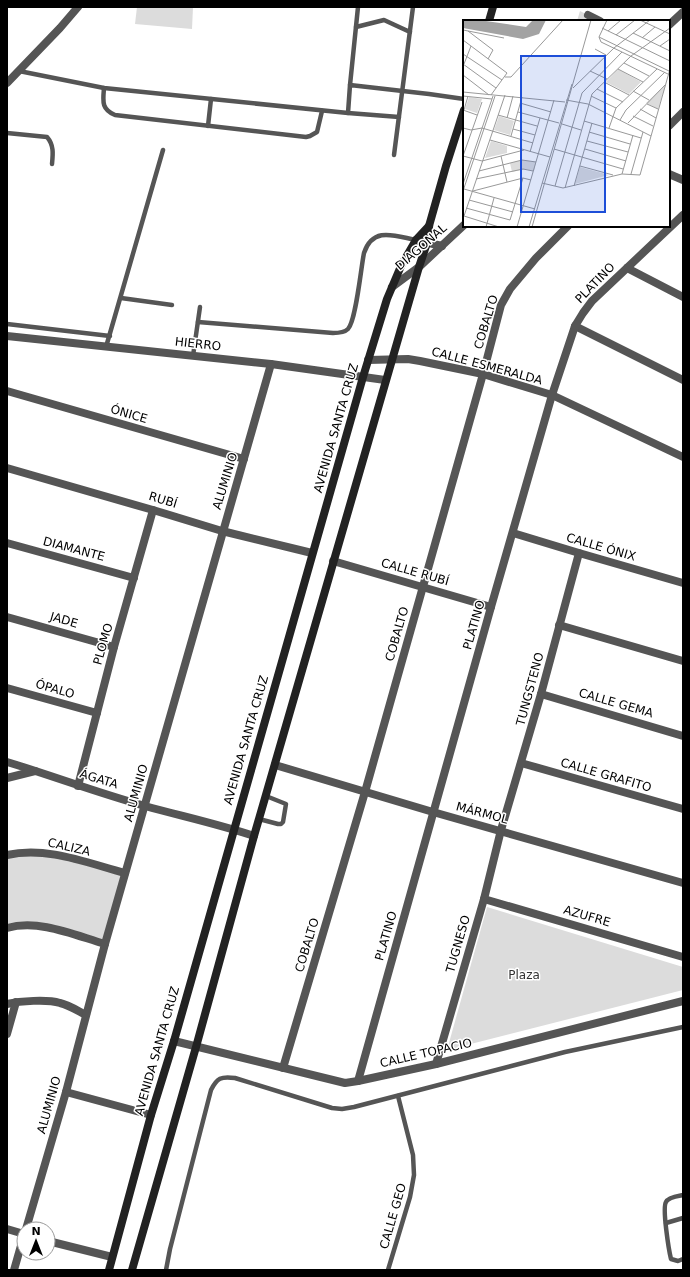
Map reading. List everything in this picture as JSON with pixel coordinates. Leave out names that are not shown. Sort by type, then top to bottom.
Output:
[{"type":"street","points":[[7,83],[78,7]]},
{"type":"street","points":[[489,20],[493,7]]},
{"type":"street","points":[[670,24],[683,12]]},
{"type":"street","points":[[588,15],[598,20]]},
{"type":"street","points":[[670,125],[683,112]]},
{"type":"street","name":"AVENIDA SANTA CRUZ","points":[[132,1270],[196,1047],[254,836],[385,380],[393,359],[427,242],[429,226],[446,166],[463,113]]},
{"type":"street","points":[[670,174],[683,180]]},
{"type":"street","name":"PLATINO","points":[[358,1081],[491,607],[514,533],[552,396],[575,326],[592,301],[683,216]]},
{"type":"street","name":"AVENIDA SANTA CRUZ","points":[[109,1270],[151,1115],[174,1040],[368,360],[392,286],[408,252],[416,240],[429,226]]},
{"type":"street","name":"DIAGONAL","points":[[392,286],[419,267],[463,226]]},
{"type":"street","name":"COBALTO","points":[[283,1068],[365,792],[422,587],[484,374],[501,305],[510,289],[536,258],[567,227]]},
{"type":"street","points":[[416,240],[442,246]]},
{"type":"street","points":[[627,268],[683,297]]},
{"type":"street","points":[[575,326],[683,380]]},
{"type":"street","name":"HIERRO","points":[[7,336],[271,364],[385,380]]},
{"type":"street","name":"CALLE ESMERALDA","points":[[368,360],[393,359],[420,361],[484,374],[552,396],[683,457]]},
{"type":"street","name":"ALUMINIO","points":[[28,1221],[66,1092],[125,873],[271,364]]},
{"type":"street","name":"ÓNICE","points":[[7,391],[244,459]]},
{"type":"street","name":"RUBÍ","points":[[7,468],[222,531],[312,553]]},
{"type":"street","name":"PLOMO","points":[[78,786],[114,647],[153,510]]},
{"type":"street","name":"CALLE ÓNIX","points":[[514,533],[579,554],[683,583]]},
{"type":"street","name":"DIAMANTE","points":[[7,543],[134,578]]},
{"type":"street","name":"TUNGSTENO","points":[[501,830],[522,763],[579,554]]},
{"type":"street","name":"CALLE RUBÍ","points":[[333,561],[491,607]]},
{"type":"street","name":"JADE","points":[[7,617],[114,647]]},
{"type":"street","points":[[559,625],[683,661]]},
{"type":"street","name":"ÓPALO","points":[[7,688],[97,713]]},
{"type":"street","name":"CALLE GEMA","points":[[541,694],[683,736]]},
{"type":"street","name":"ÁGATA","points":[[7,762],[78,786],[254,836]]},
{"type":"street","name":"CALLE GRAFITO","points":[[522,763],[683,809]]},
{"type":"street","name":"MÁRMOL","points":[[275,765],[433,812],[683,882]]},
{"type":"street","points":[[7,778],[35,771]]},
{"type":"street","name":"TUGNESO","points":[[436,1064],[484,899],[501,830]]},
{"type":"street","name":"CALIZA","points":[[7,855],[36,852],[67,857],[125,873]]},
{"type":"street","name":"AZUFRE","points":[[484,899],[683,957]]},
{"type":"street","points":[[7,928],[34,925],[54,929],[105,944]]},
{"type":"street","points":[[7,1004],[35,1001],[60,1003],[86,1015]]},
{"type":"street","name":"CALLE TOPACIO","points":[[174,1040],[196,1047],[345,1083],[436,1064],[683,1001]]},
{"type":"street","points":[[7,1034],[16,1002]]},
{"type":"street","points":[[66,1092],[151,1115]]},
{"type":"street","points":[[56,1243],[112,1257]]},
{"type":"lane","points":[[348,113],[358,7]]},
{"type":"lane","points":[[394,155],[413,7]]},
{"type":"lane","points":[[356,27],[384,20],[410,32]]},
{"type":"lane","points":[[19,71],[104,88],[322,111],[399,117]]},
{"type":"lane","points":[[350,85],[463,99]]},
{"type":"lane","points":[[104,88],[103,103],[105,109],[115,115],[208,126],[310,136],[317,132],[322,111]]},
{"type":"lane","points":[[208,126],[211,99]]},
{"type":"lane","points":[[7,133],[47,137],[51,141],[53,148],[52,164]]},
{"type":"lane","points":[[106,347],[163,150]]},
{"type":"lane","points":[[198,322],[333,334],[344,331],[348,329],[353,319],[366,245],[370,240],[381,235],[416,240]]},
{"type":"lane","points":[[121,298],[172,305]]},
{"type":"lane","points":[[193,356],[200,307]]},
{"type":"lane","points":[[7,324],[110,336]]},
{"type":"lane","points":[[259,819],[278,824],[283,822],[286,804],[266,796]]},
{"type":"lane","points":[[166,1270],[170,1249],[211,1090],[216,1082],[221,1078],[235,1078],[332,1108],[342,1109],[398,1096],[565,1052],[683,1027]]},
{"type":"lane","name":"CALLE GEO","points":[[388,1270],[410,1197],[414,1175],[413,1155],[398,1096]]},
{"type":"lane","points":[[683,1195],[668,1200],[665,1203],[671,1259],[678,1261],[683,1259]]},
{"type":"lane","points":[[666,1223],[683,1218]]},
{"type":"green space","points":[[137,7],[193,7],[192,29],[135,24]]},
{"type":"green space","points":[[580,11],[598,20],[577,20]]},
{"type":"green space","points":[[36,852],[125,873],[105,944],[54,929],[7,928],[7,855]]},
{"type":"green space","name":"Plaza","points":[[487,907],[683,967],[683,990],[447,1050]]}]
